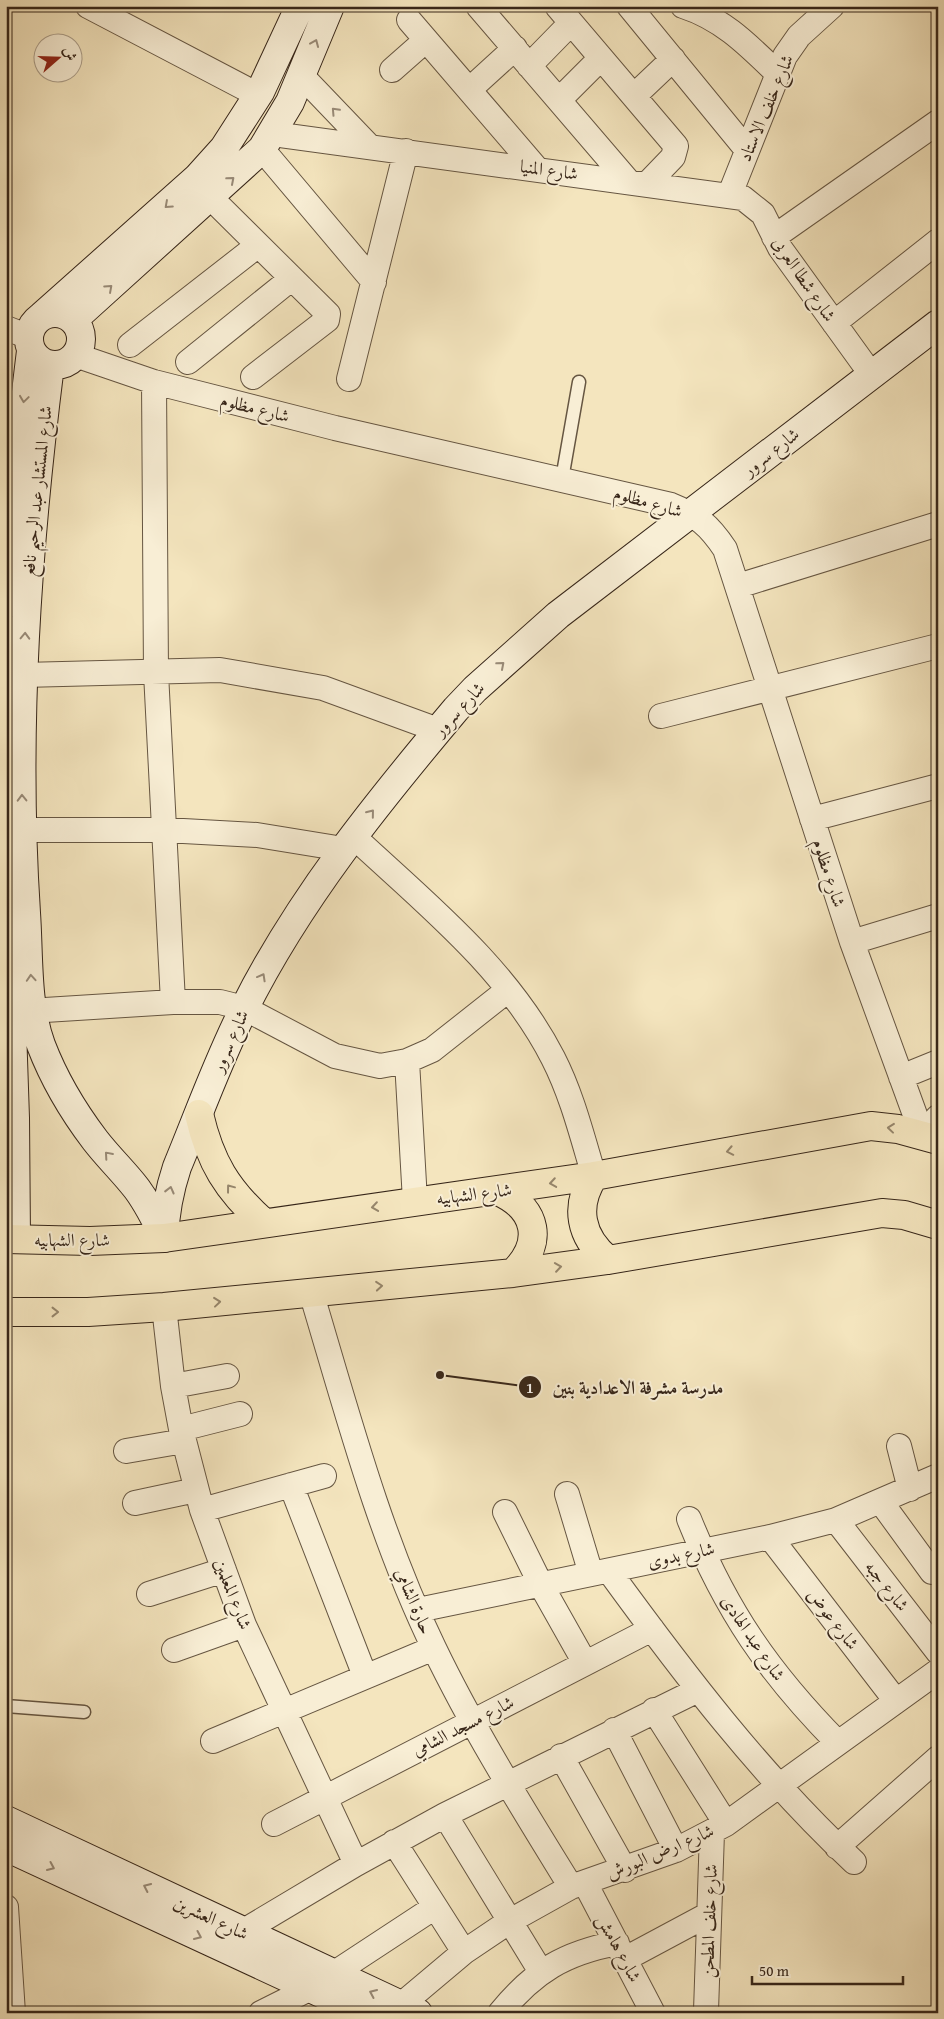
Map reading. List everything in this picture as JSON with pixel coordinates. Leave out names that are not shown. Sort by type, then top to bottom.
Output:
[{"type":"highway","points":[[199,1114],[208,1147],[227,1186],[244,1206],[264,1223]]},
{"type":"highway","name":"شارع الشهابيه","points":[[11,1239],[90,1241],[164,1238],[594,1176],[846,1129],[871,1126],[932,1130]]},
{"type":"highway","points":[[594,1176],[583,1198],[582,1221],[591,1243],[608,1260]]},
{"type":"highway","points":[[498,1191],[514,1198],[526,1211],[532,1227],[532,1245],[526,1261],[513,1273]]},
{"type":"highway","points":[[6,1312],[88,1312],[164,1307],[513,1273],[608,1260],[882,1213],[904,1215],[938,1225]]},
{"type":"street","points":[[88,6],[273,102],[290,102]]},
{"type":"street","points":[[32,339],[197,178],[224,148],[259,94],[300,6]]},
{"type":"street","points":[[73,320],[210,197],[268,141],[290,102],[330,6]]},
{"type":"street","points":[[469,90],[522,57],[564,15],[676,146],[674,156],[638,182],[559,100],[522,57],[478,6]]},
{"type":"street","points":[[629,6],[747,150]]},
{"type":"street","points":[[684,6],[699,11],[727,27],[777,73]]},
{"type":"street","name":"شارع خلف الاستاد","points":[[730,194],[785,56],[799,36],[832,6]]},
{"type":"street","points":[[409,20],[537,169]]},
{"type":"street","points":[[392,70],[426,40]]},
{"type":"street","points":[[559,100],[601,58]]},
{"type":"street","points":[[634,96],[673,59]]},
{"type":"street","points":[[301,75],[369,146]]},
{"type":"street","points":[[244,119],[259,124],[268,141],[374,282]]},
{"type":"street","points":[[774,237],[938,122]]},
{"type":"street","name":"شارع المنيا","points":[[268,141],[369,146],[730,194]]},
{"type":"street","points":[[349,379],[406,151]]},
{"type":"street","name":"شارع شطا العربى","points":[[730,194],[743,198],[763,214],[774,237],[871,374]]},
{"type":"street","points":[[210,197],[257,246],[327,312],[329,317],[253,377]]},
{"type":"street","points":[[834,323],[938,241]]},
{"type":"street","points":[[130,345],[257,246]]},
{"type":"street","points":[[188,362],[291,279]]},
{"type":"street","points":[[58,313],[73,320],[81,337],[75,355],[68,362],[32,339],[58,313]]},
{"type":"street","name":"شارع سرور","points":[[164,1238],[169,1190],[244,1008],[303,906],[348,843],[438,730],[475,689],[558,615],[624,563],[692,514],[871,374],[936,329]]},
{"type":"street","name":"شارع المستشار عبد الرحيم نافع","points":[[6,621],[9,525],[32,339]]},
{"type":"street","name":"شارع المستشار عبد الرحيم نافع","points":[[11,1239],[11,1118],[17,1011],[23,830],[22,743],[26,610],[36,477],[32,339]]},
{"type":"street","name":"شارع مظلوم","points":[[75,355],[154,382],[335,428],[671,505],[692,514],[711,528],[725,549],[738,586],[852,942],[901,1077],[932,1130]]},
{"type":"street","points":[[154,382],[156,673],[173,1002]]},
{"type":"street","points":[[738,586],[938,524]]},
{"type":"street","points":[[661,716],[938,646]]},
{"type":"street","points":[[24,675],[220,670],[323,688],[438,730]]},
{"type":"street","points":[[812,819],[938,786]]},
{"type":"street","points":[[23,830],[165,830],[257,835],[348,843],[462,937],[521,1006],[553,1058],[574,1109],[594,1176]]},
{"type":"street","name":"شارع المستشار عبد الرحيم نافع","points":[[6,852],[17,1011],[40,1042],[56,1079],[96,1141],[138,1190],[164,1238]]},
{"type":"street","points":[[852,942],[938,916]]},
{"type":"street","points":[[17,1011],[173,1002],[220,1002],[244,1008],[335,1056],[380,1066],[407,1061],[432,1050],[508,990]]},
{"type":"street","points":[[407,1061],[414,1201]]},
{"type":"street","points":[[901,1077],[938,1062]]},
{"type":"street","name":"حارة الشامي","points":[[311,1292],[363,1470],[434,1648],[472,1722],[507,1783],[578,1885]]},
{"type":"street","name":"شارع المعلمين","points":[[164,1307],[172,1386],[182,1435],[199,1500],[244,1625],[356,1864]]},
{"type":"street","points":[[172,1386],[227,1376]]},
{"type":"street","points":[[126,1450],[182,1435],[240,1414]]},
{"type":"street","points":[[899,1446],[910,1489]]},
{"type":"street","points":[[135,1504],[199,1500],[292,1485],[324,1476]]},
{"type":"street","name":"شارع بدوى","points":[[418,1610],[770,1537],[836,1520],[938,1476]]},
{"type":"street","points":[[292,1485],[365,1676]]},
{"type":"street","points":[[567,1494],[600,1572],[652,1629],[698,1690],[778,1787],[845,1855],[938,1758]]},
{"type":"street","points":[[881,1502],[932,1572]]},
{"type":"street","points":[[505,1512],[585,1663]]},
{"type":"street","name":"شارع عبد الهادى","points":[[689,1519],[726,1600],[763,1658],[800,1704],[838,1743]]},
{"type":"street","name":"شارع جبه","points":[[836,1520],[938,1652]]},
{"type":"street","name":"شارع عوض","points":[[770,1537],[896,1701]]},
{"type":"street","points":[[149,1594],[224,1570]]},
{"type":"street","points":[[174,1650],[244,1625]]},
{"type":"street","name":"شارع مسجد الشامي","points":[[274,1824],[652,1629]]},
{"type":"street","points":[[213,1741],[434,1648]]},
{"type":"street","name":"شارع ارض البورش","points":[[410,2009],[464,1952],[510,1921],[578,1885],[625,1870],[676,1850],[719,1828],[938,1671]]},
{"type":"street","points":[[242,1932],[394,1842],[561,1756],[698,1690]]},
{"type":"street","points":[[654,1710],[719,1828]]},
{"type":"street","points":[[614,1730],[676,1850]]},
{"type":"street","points":[[561,1756],[625,1870]]},
{"type":"street","points":[[445,1815],[540,1972]]},
{"type":"street","name":"شارع العشرين","points":[[6,1820],[242,1932],[322,1981],[358,2011]]},
{"type":"street","name":"شارع خلف المطحن","points":[[706,2011],[709,1914],[719,1828]]},
{"type":"street","points":[[394,1842],[464,1952]]},
{"type":"street","name":"شارع العشرين","points":[[6,1847],[322,1981],[410,2009]]},
{"type":"street","name":"شارع هامش","points":[[578,1885],[621,1951],[653,2013]]},
{"type":"street","points":[[261,2013],[322,1981],[435,1907]]},
{"type":"street","points":[[6,1908],[14,2013]]},
{"type":"street","points":[[500,2013],[518,1991],[540,1972],[564,1958],[590,1948],[621,1951],[709,1914]]},
{"type":"lane","points":[[562,479],[579,382]]},
{"type":"lane","points":[[6,1706],[84,1712]]},
{"type":"place","name":"مدرسة مشرفة الاعدادية بنين","points":[[440,1375]]}]
